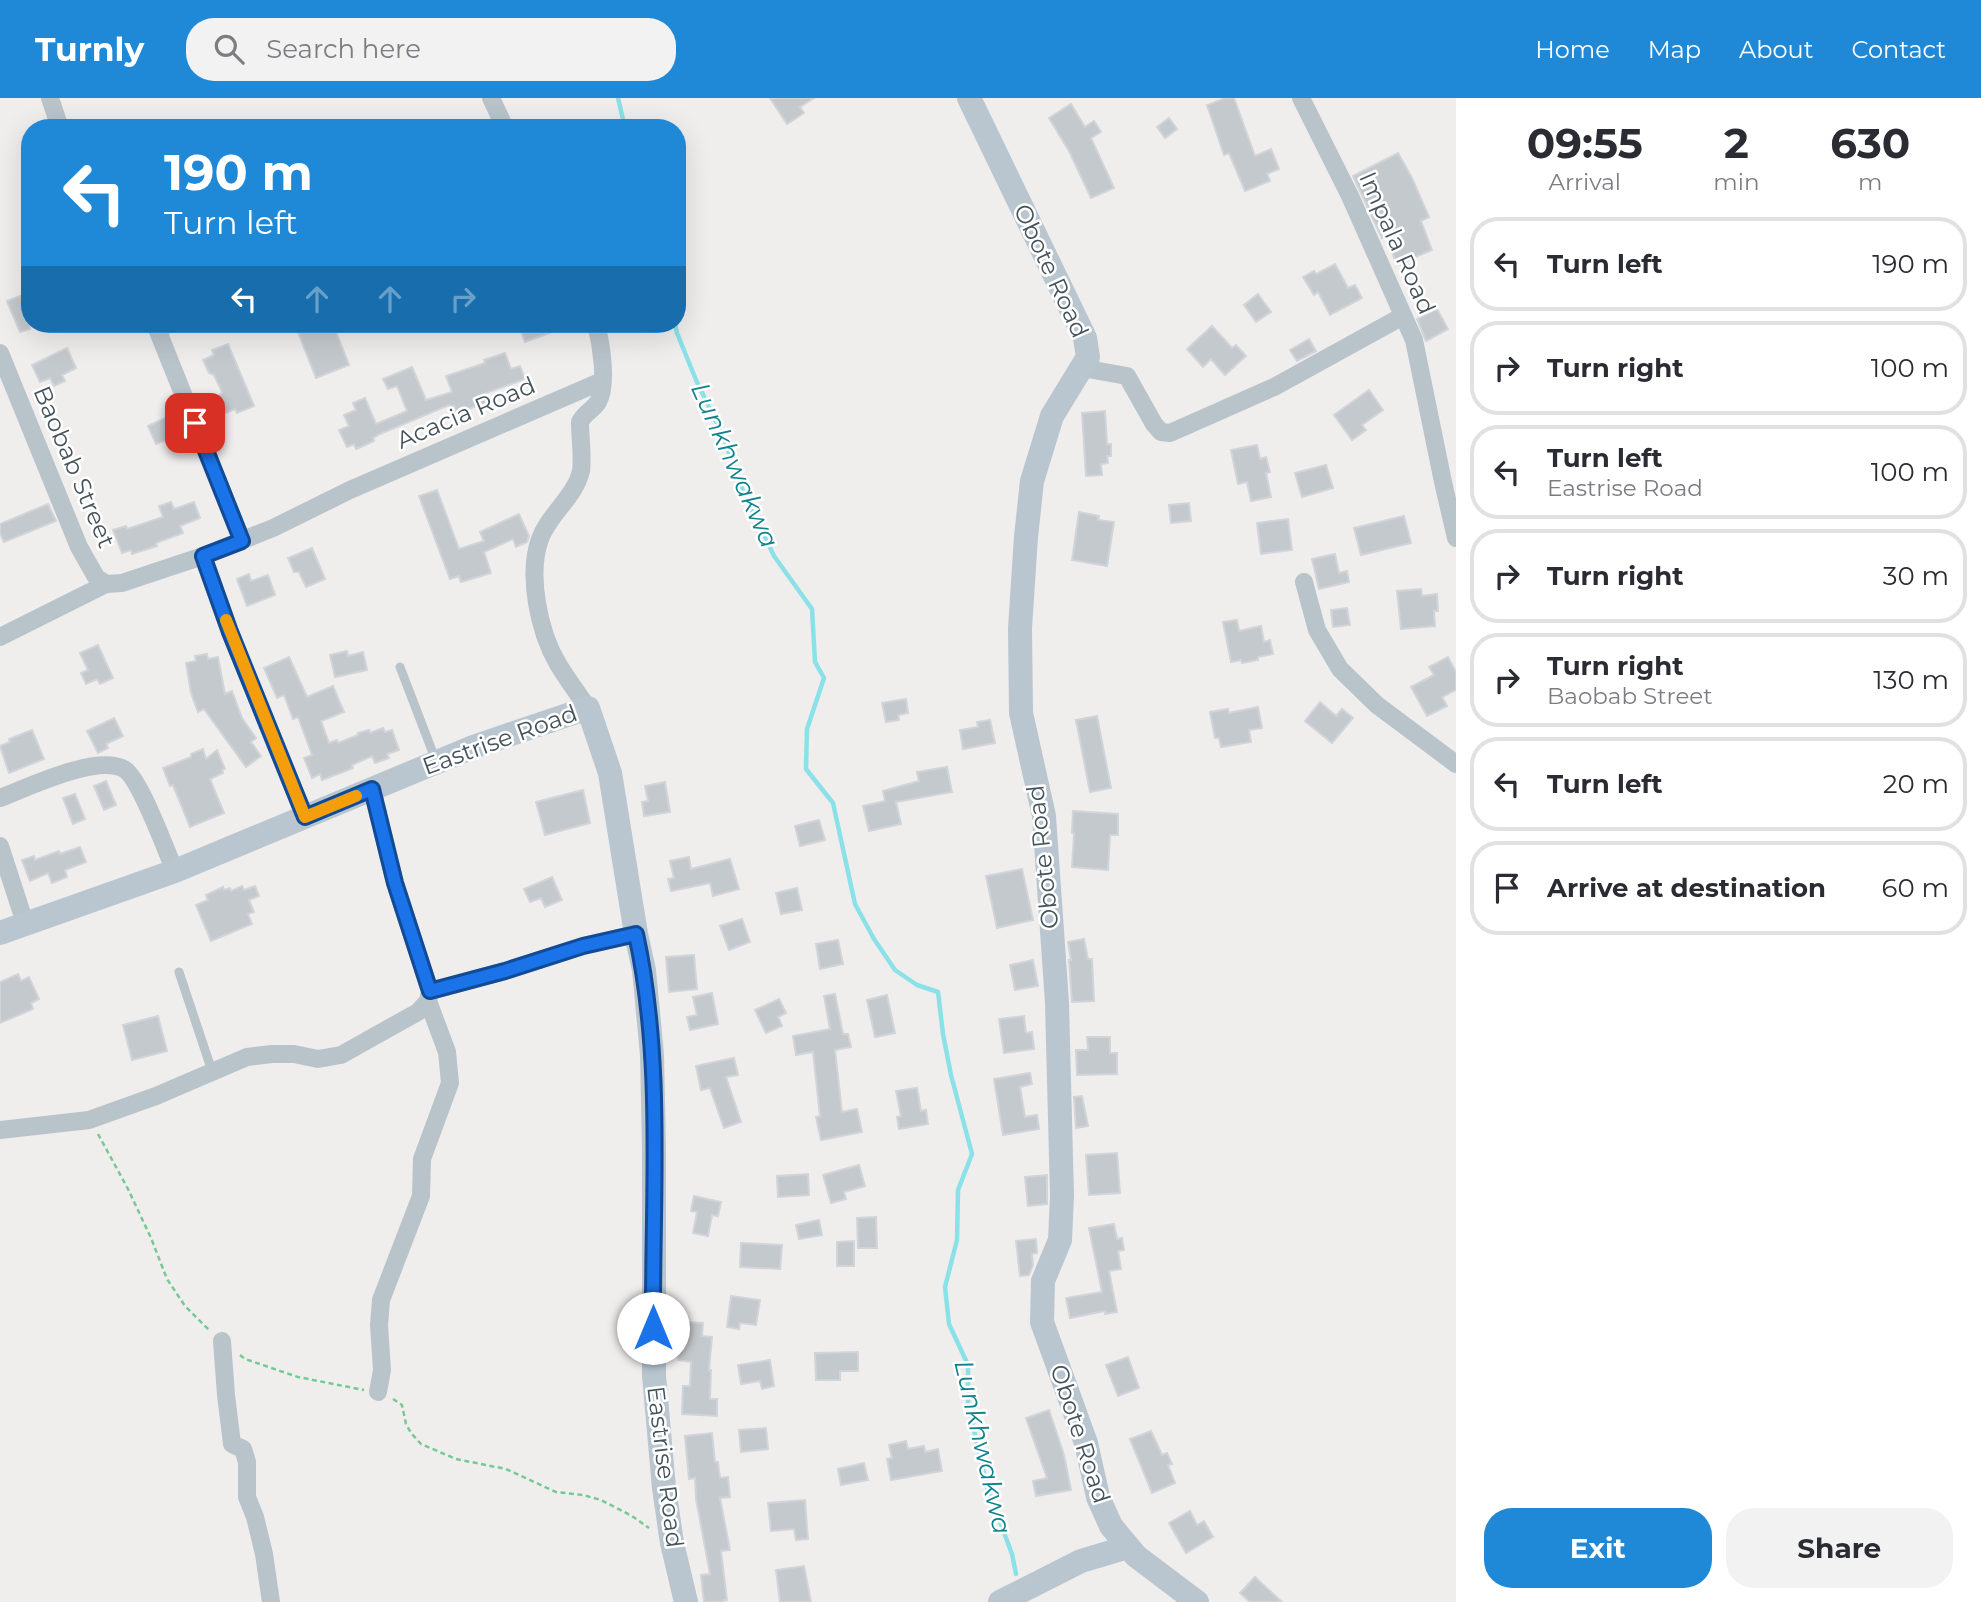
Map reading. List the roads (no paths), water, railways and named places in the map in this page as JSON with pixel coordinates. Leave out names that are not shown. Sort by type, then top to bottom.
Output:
[{"type":"street","points":[[50,98],[57,119]]},
{"type":"street","points":[[491,98],[501,119]]},
{"type":"street","name":"Obote Road","points":[[969,98],[1085,338],[1088,357],[1052,416],[1032,481],[1020,628],[1021,713],[1044,816],[1057,1003],[1062,1196],[1060,1240],[1043,1281],[1042,1322],[1086,1443],[1098,1497],[1111,1526],[1136,1556],[1196,1602]]},
{"type":"street","name":"Impala Road","points":[[1301,98],[1350,196],[1414,340],[1456,538]]},
{"type":"street","points":[[1082,368],[1127,376],[1160,432],[1170,433],[1274,387],[1404,316]]},
{"type":"street","points":[[163,333],[242,541]]},
{"type":"street","points":[[588,708],[556,661],[537,605],[534,578],[539,541],[581,471],[580,422],[582,416],[598,402],[602,381],[602,353],[598,333]]},
{"type":"street","name":"Baobab Street","points":[[0,353],[79,547],[96,577],[106,584],[122,583],[242,541],[350,490]]},
{"type":"street","name":"Acacia Road","points":[[350,490],[602,381]]},
{"type":"street","points":[[203,556],[230,632],[305,817]]},
{"type":"street","points":[[1304,582],[1317,630],[1340,669],[1377,705],[1456,764]]},
{"type":"street","points":[[0,637],[106,584]]},
{"type":"street","name":"Eastrise Road","points":[[0,933],[175,871],[473,747],[588,708],[610,774],[644,970],[652,1055],[653,1376],[672,1543],[686,1602]]},
{"type":"street","points":[[0,798],[87,766],[107,764],[126,770],[138,786],[175,871]]},
{"type":"street","points":[[372,789],[395,883],[447,1052],[450,1083],[422,1159],[421,1195],[382,1300],[379,1325],[382,1370],[378,1392]]},
{"type":"street","points":[[0,846],[25,923]]},
{"type":"street","points":[[0,1130],[89,1119],[156,1096],[247,1057],[294,1054],[318,1059],[341,1055],[418,1012],[429,996],[583,946],[636,934]]},
{"type":"street","points":[[222,1341],[232,1444],[243,1449],[247,1462],[247,1497],[264,1554],[271,1602]]},
{"type":"street","points":[[1000,1602],[1081,1561],[1128,1548]]},
{"type":"lane","points":[[400,667],[437,762]]},
{"type":"lane","points":[[179,972],[212,1071]]},
{"type":"waterway","name":"Lunkhwakwa","points":[[618,98],[623,119]]},
{"type":"waterway","name":"Lunkhwakwa","points":[[677,333],[723,436],[744,494],[774,556],[812,609],[815,662],[824,678],[807,729],[806,769],[833,803],[855,904],[895,970],[917,985],[938,992],[951,1075],[972,1154],[958,1190],[957,1240],[945,1287],[949,1324],[968,1365],[968,1404],[987,1487],[1012,1554],[1016,1574]]}]
